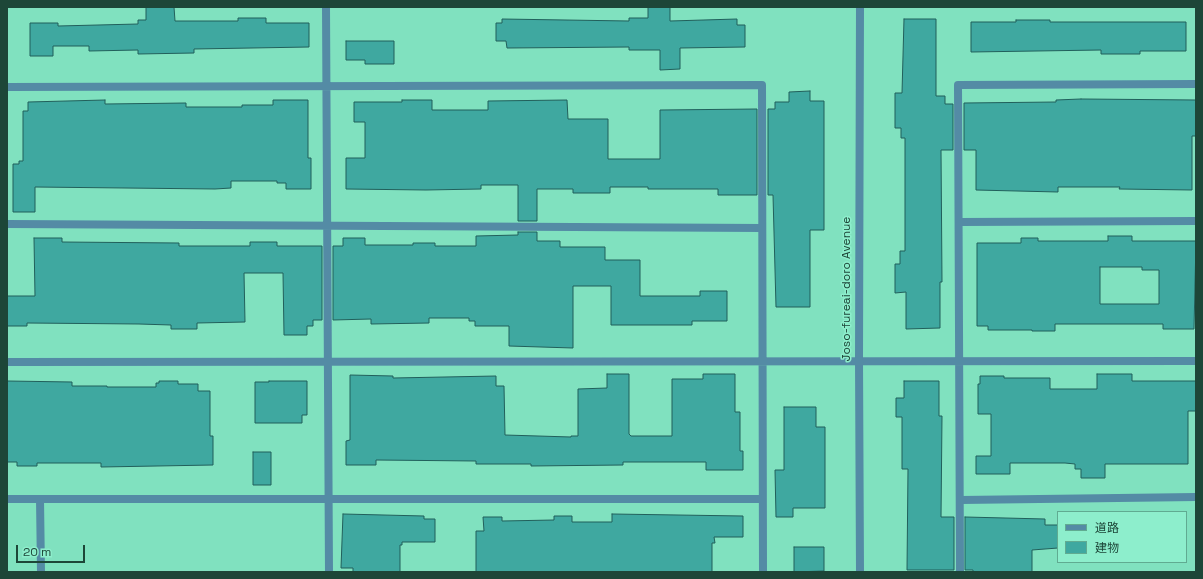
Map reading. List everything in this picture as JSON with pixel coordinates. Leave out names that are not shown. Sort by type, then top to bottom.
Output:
[{"type":"street","points":[[326,7],[329,572]]},
{"type":"street","name":"Joso-fureai-doro Avenue","points":[[860,7],[858,360],[860,572]]},
{"type":"street","points":[[7,87],[762,84],[763,572]]},
{"type":"street","points":[[960,572],[960,222],[958,85],[1196,84]]},
{"type":"street","points":[[960,222],[1196,222]]},
{"type":"street","points":[[7,224],[762,228]]},
{"type":"street","points":[[7,362],[762,360],[1196,361]]},
{"type":"street","points":[[961,500],[1196,497]]},
{"type":"street","points":[[40,499],[40,572]]},
{"type":"street","points":[[7,500],[762,499]]},
{"type":"building","points":[[146,7],[174,7],[175,21],[238,21],[238,18],[266,18],[266,23],[309,23],[309,47],[194,49],[194,53],[138,54],[138,50],[89,51],[89,46],[53,46],[53,56],[30,56],[30,23],[58,23],[58,26],[138,24],[138,20],[146,20]]},
{"type":"building","points":[[648,7],[670,7],[670,21],[737,19],[737,25],[745,25],[745,47],[680,48],[680,69],[660,70],[660,50],[629,50],[629,47],[507,48],[506,41],[496,41],[496,23],[502,23],[502,19],[629,21],[629,18],[648,18]]},
{"type":"building","points":[[904,19],[936,19],[936,96],[945,96],[945,104],[953,104],[953,150],[941,150],[942,282],[940,282],[940,328],[906,329],[906,292],[895,293],[895,264],[900,264],[900,251],[905,251],[905,138],[901,138],[901,128],[895,128],[895,93],[902,93]]},
{"type":"building","points":[[1016,20],[1050,20],[1050,22],[1186,22],[1186,51],[1140,51],[1140,54],[1101,54],[1101,50],[971,52],[971,22],[1016,22]]},
{"type":"building","points":[[346,41],[394,41],[394,64],[365,64],[365,60],[346,60]]},
{"type":"building","points":[[810,91],[810,101],[824,101],[824,230],[810,230],[810,307],[776,307],[773,195],[768,195],[768,109],[775,109],[775,102],[789,102],[789,92]]},
{"type":"building","points":[[105,100],[105,104],[186,103],[186,107],[242,107],[242,105],[273,105],[273,100],[308,100],[308,158],[311,158],[311,189],[286,189],[286,183],[277,183],[277,181],[231,181],[231,188],[215,189],[35,187],[35,212],[13,212],[13,164],[19,164],[19,161],[23,161],[23,111],[28,111],[28,102]]},
{"type":"building","points":[[402,100],[432,100],[432,110],[488,110],[488,101],[567,100],[568,119],[608,119],[608,159],[660,159],[660,110],[757,109],[757,195],[718,195],[718,189],[648,189],[648,187],[610,187],[610,193],[573,193],[573,189],[537,189],[537,221],[518,221],[518,185],[481,185],[481,189],[346,189],[346,158],[365,158],[365,122],[354,122],[354,102],[402,102]]},
{"type":"building","points":[[1056,100],[1196,100],[1196,136],[1192,136],[1192,190],[1119,189],[1120,187],[1058,187],[1058,192],[976,190],[976,150],[964,150],[964,103],[1056,102]]},
{"type":"building","points":[[518,232],[537,232],[537,241],[560,241],[560,247],[605,247],[605,260],[640,260],[640,296],[700,296],[700,291],[727,291],[727,321],[692,321],[692,325],[611,325],[611,286],[573,286],[573,348],[509,346],[509,326],[475,326],[475,321],[469,321],[469,318],[429,318],[429,323],[371,324],[371,319],[333,320],[333,246],[343,246],[343,238],[365,238],[365,245],[413,245],[413,243],[435,243],[435,246],[476,246],[476,236],[518,235]]},
{"type":"building","points":[[1108,236],[1132,236],[1132,241],[1196,241],[1194,329],[1163,329],[1163,324],[1055,324],[1055,331],[988,330],[988,326],[977,326],[977,243],[1021,243],[1021,238],[1038,238],[1038,241],[1108,241]],"holes":[[[1100,267],[1142,267],[1142,270],[1159,270],[1159,304],[1100,304]]]},
{"type":"building","points":[[34,238],[62,238],[62,242],[179,243],[179,246],[250,246],[250,242],[277,242],[277,246],[322,246],[322,320],[313,320],[313,326],[307,326],[307,335],[284,335],[283,273],[244,273],[245,322],[197,323],[197,329],[171,329],[171,325],[139,324],[27,323],[27,326],[7,326],[7,296],[35,296]]},
{"type":"building","points":[[607,374],[629,374],[629,434],[631,436],[672,436],[672,379],[703,379],[703,374],[735,374],[735,412],[740,412],[740,451],[743,451],[743,470],[706,470],[706,462],[623,462],[623,465],[531,466],[531,464],[476,464],[476,461],[376,460],[376,465],[346,465],[346,441],[350,440],[350,375],[393,376],[393,378],[496,376],[496,386],[504,386],[505,435],[571,437],[578,436],[578,389],[607,388]]},
{"type":"building","points":[[1097,374],[1132,374],[1132,381],[1196,381],[1196,411],[1188,411],[1188,464],[1105,464],[1105,478],[1081,478],[1081,469],[1075,469],[1075,464],[1065,463],[1010,463],[1010,474],[976,474],[976,456],[991,456],[991,414],[978,414],[978,384],[980,384],[980,376],[1004,376],[1004,378],[1050,378],[1050,389],[1097,389]]},
{"type":"building","points":[[7,381],[72,382],[72,386],[107,387],[156,387],[156,383],[159,383],[159,381],[178,381],[178,384],[198,384],[198,391],[210,391],[210,436],[213,436],[213,465],[101,467],[101,463],[37,463],[37,466],[17,466],[17,462],[7,462]]},
{"type":"building","points":[[307,381],[307,415],[302,415],[302,423],[255,423],[255,382]]},
{"type":"building","points":[[904,381],[939,381],[939,416],[942,416],[941,517],[954,517],[954,570],[907,570],[908,469],[902,469],[902,417],[896,417],[896,398],[904,398]]},
{"type":"building","points":[[784,407],[816,407],[816,427],[825,427],[825,508],[793,508],[793,517],[776,517],[775,470],[784,470]]},
{"type":"building","points":[[253,452],[271,452],[271,485],[253,485]]},
{"type":"building","points":[[343,514],[424,516],[424,519],[435,519],[435,542],[402,542],[402,545],[400,545],[400,572],[353,572],[353,568],[341,568]]},
{"type":"building","points":[[612,514],[743,516],[743,537],[714,537],[715,543],[712,543],[712,572],[476,572],[476,531],[484,531],[483,517],[502,517],[502,521],[554,520],[554,516],[572,516],[572,522],[612,522]]},
{"type":"building","points":[[965,517],[1045,519],[1045,525],[1057,525],[1057,548],[1032,550],[1032,572],[973,572],[973,570],[965,570]]},
{"type":"building","points":[[794,547],[824,547],[824,571],[794,572]]}]
